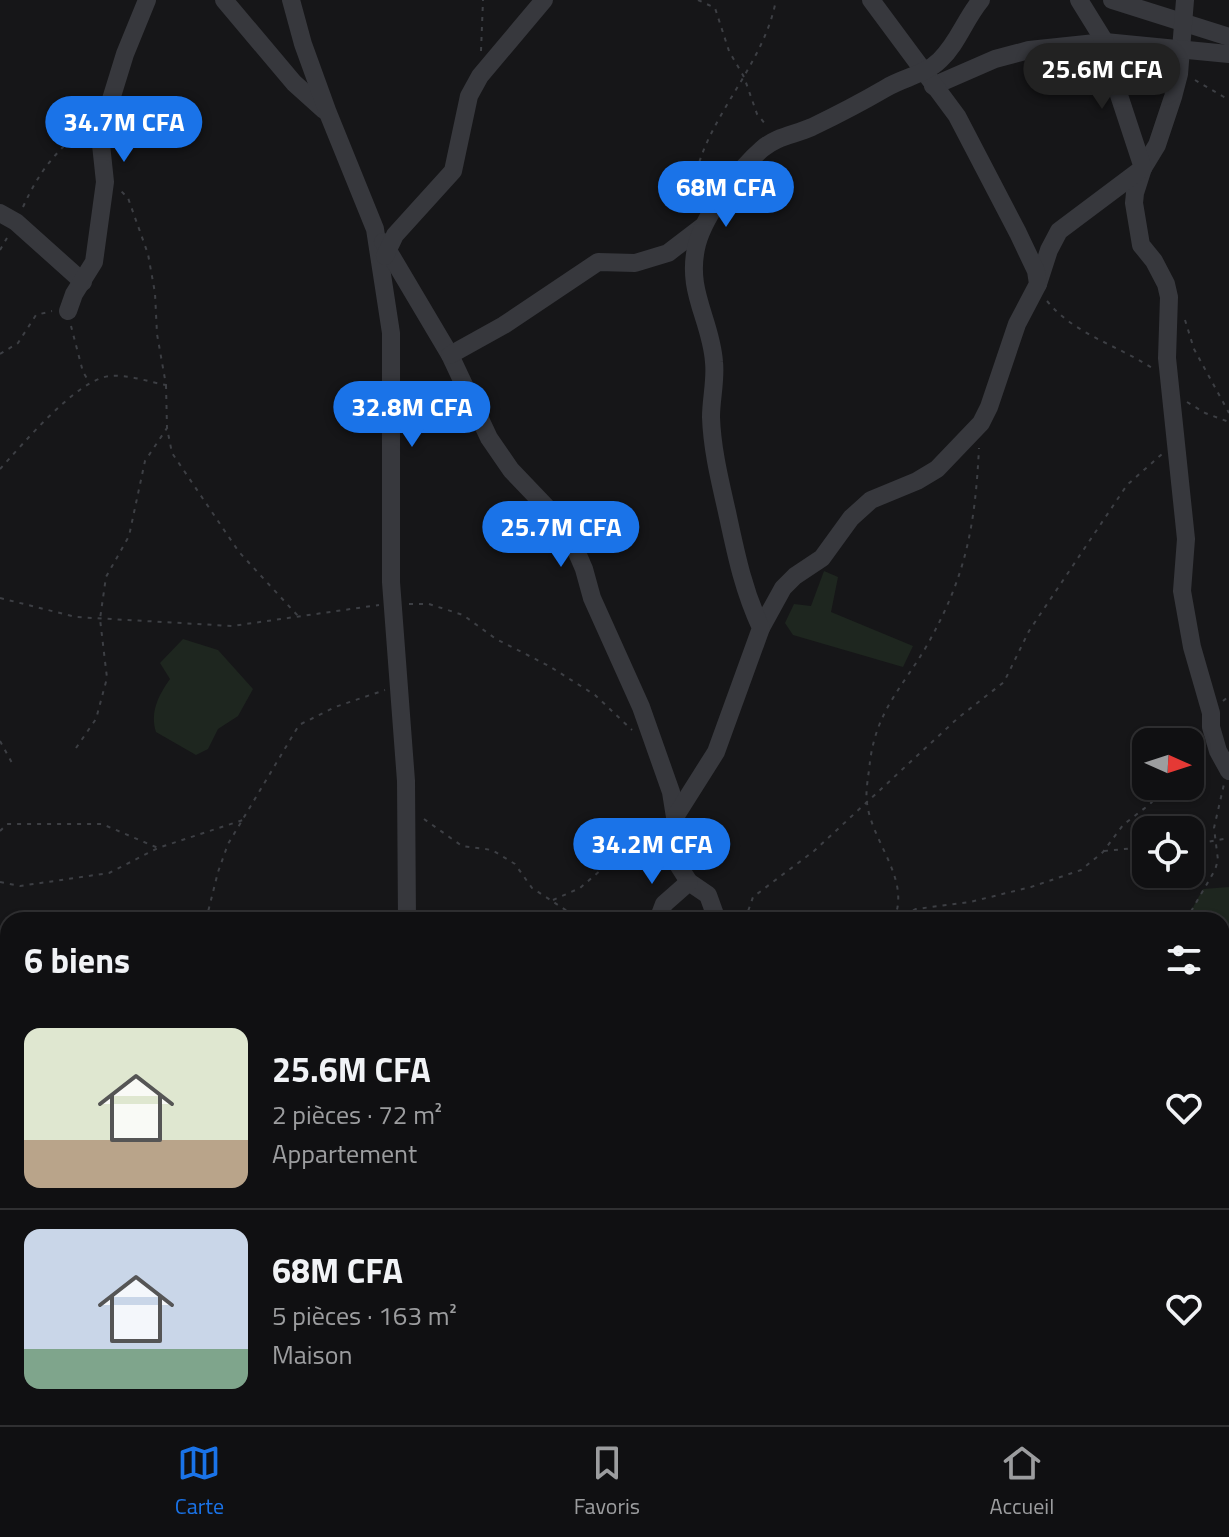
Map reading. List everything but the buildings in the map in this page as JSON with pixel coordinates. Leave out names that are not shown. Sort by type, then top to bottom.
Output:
[{"type":"street","points":[[68,311],[74,294],[94,262],[105,182],[100,135],[125,54],[147,0]]},
{"type":"street","points":[[224,0],[294,83],[328,113]]},
{"type":"street","points":[[291,0],[328,113],[375,229],[450,355],[489,438],[511,470],[553,514],[572,541],[592,598],[641,707],[671,792],[675,817],[675,860],[689,882],[708,895],[714,912]]},
{"type":"street","points":[[382,272],[387,249],[395,235],[453,171],[469,96],[480,76],[544,0]]},
{"type":"street","points":[[871,0],[957,116],[1036,271],[1038,284]]},
{"type":"street","points":[[929,78],[981,0]]},
{"type":"street","points":[[1079,0],[1105,42],[1143,168]]},
{"type":"street","points":[[1112,0],[1229,37]]},
{"type":"street","points":[[1185,0],[1179,74],[1157,145],[1143,168],[1135,193],[1137,229],[1141,245],[1154,261],[1169,297],[1169,378],[1186,539],[1182,591],[1192,647],[1211,713],[1211,727],[1218,751],[1228,769]]},
{"type":"street","points":[[450,355],[504,325],[598,262],[635,263],[668,253],[700,228],[736,179],[777,138],[810,128],[868,100],[887,87],[1018,53],[1105,42],[1229,54]]},
{"type":"street","points":[[675,817],[716,752],[761,628],[783,588],[822,558],[851,518],[871,500],[937,469],[981,423],[1017,324],[1038,284],[1059,231],[1143,168]]},
{"type":"street","points":[[8,217],[83,282]]},
{"type":"street","points":[[700,228],[694,259],[694,281],[715,364],[711,414],[714,451],[744,593],[761,628]]},
{"type":"street","points":[[375,229],[391,333],[392,605],[406,807],[407,912]]},
{"type":"street","points":[[661,912],[664,904],[689,882]]},
{"type":"path","points":[[481,50],[483,0]]},
{"type":"path","points":[[698,0],[715,8],[729,51],[744,77],[757,114],[777,138]]},
{"type":"path","points":[[700,228],[692,184],[700,157],[721,114],[763,45],[772,23],[776,0]]},
{"type":"path","points":[[1179,74],[1229,100]]},
{"type":"path","points":[[0,250],[8,217],[62,146],[84,128]]},
{"type":"path","points":[[105,182],[128,198],[148,254],[172,453],[239,552],[300,617]]},
{"type":"path","points":[[1038,284],[1049,303],[1084,333],[1118,347],[1169,378],[1179,397],[1205,413],[1229,422]]},
{"type":"path","points":[[1169,297],[1184,319],[1194,349],[1229,413]]},
{"type":"path","points":[[0,354],[18,343],[36,315],[68,311],[83,372],[90,382]]},
{"type":"path","points":[[0,469],[62,405],[90,382],[116,375],[166,385]]},
{"type":"path","points":[[897,912],[897,882],[867,803],[871,759],[878,724],[898,686],[925,649],[961,576],[970,542],[981,423]]},
{"type":"path","points":[[76,748],[96,719],[107,678],[100,619],[106,577],[129,536],[145,461],[167,428]]},
{"type":"path","points":[[748,912],[753,897],[814,851],[834,829],[867,803],[958,718],[1004,682],[1029,631],[1127,485],[1176,442]]},
{"type":"path","points":[[0,598],[76,617],[232,626],[392,605],[429,604],[463,615],[496,639],[549,666],[595,695],[636,734],[654,745]]},
{"type":"path","points":[[208,912],[223,858],[299,725],[335,707],[398,685]]},
{"type":"path","points":[[0,741],[12,763]]},
{"type":"path","points":[[1191,912],[1218,860],[1214,828],[1228,769]]},
{"type":"path","points":[[910,912],[970,902],[1081,870],[1103,852],[1123,825],[1154,800]]},
{"type":"path","points":[[406,807],[462,846],[492,850],[515,864],[532,888],[569,912]]},
{"type":"path","points":[[552,901],[580,888],[652,826],[675,817]]},
{"type":"path","points":[[0,882],[20,886],[109,873],[158,848],[243,820]]},
{"type":"path","points":[[0,831],[7,824],[102,824],[158,848]]},
{"type":"path","points":[[1204,842],[1229,838]]},
{"type":"path","points":[[1103,852],[1132,849]]},
{"type":"shaded area","points":[[824,571],[838,577],[831,612],[913,646],[903,667],[793,635],[785,623],[794,604],[811,606]]},
{"type":"shaded area","points":[[183,639],[218,650],[253,689],[238,716],[218,729],[208,749],[196,755],[156,732],[154,725],[156,704],[170,679],[160,663]]},
{"type":"shaded area","points":[[1229,887],[1229,912],[1190,912],[1203,889]]}]
